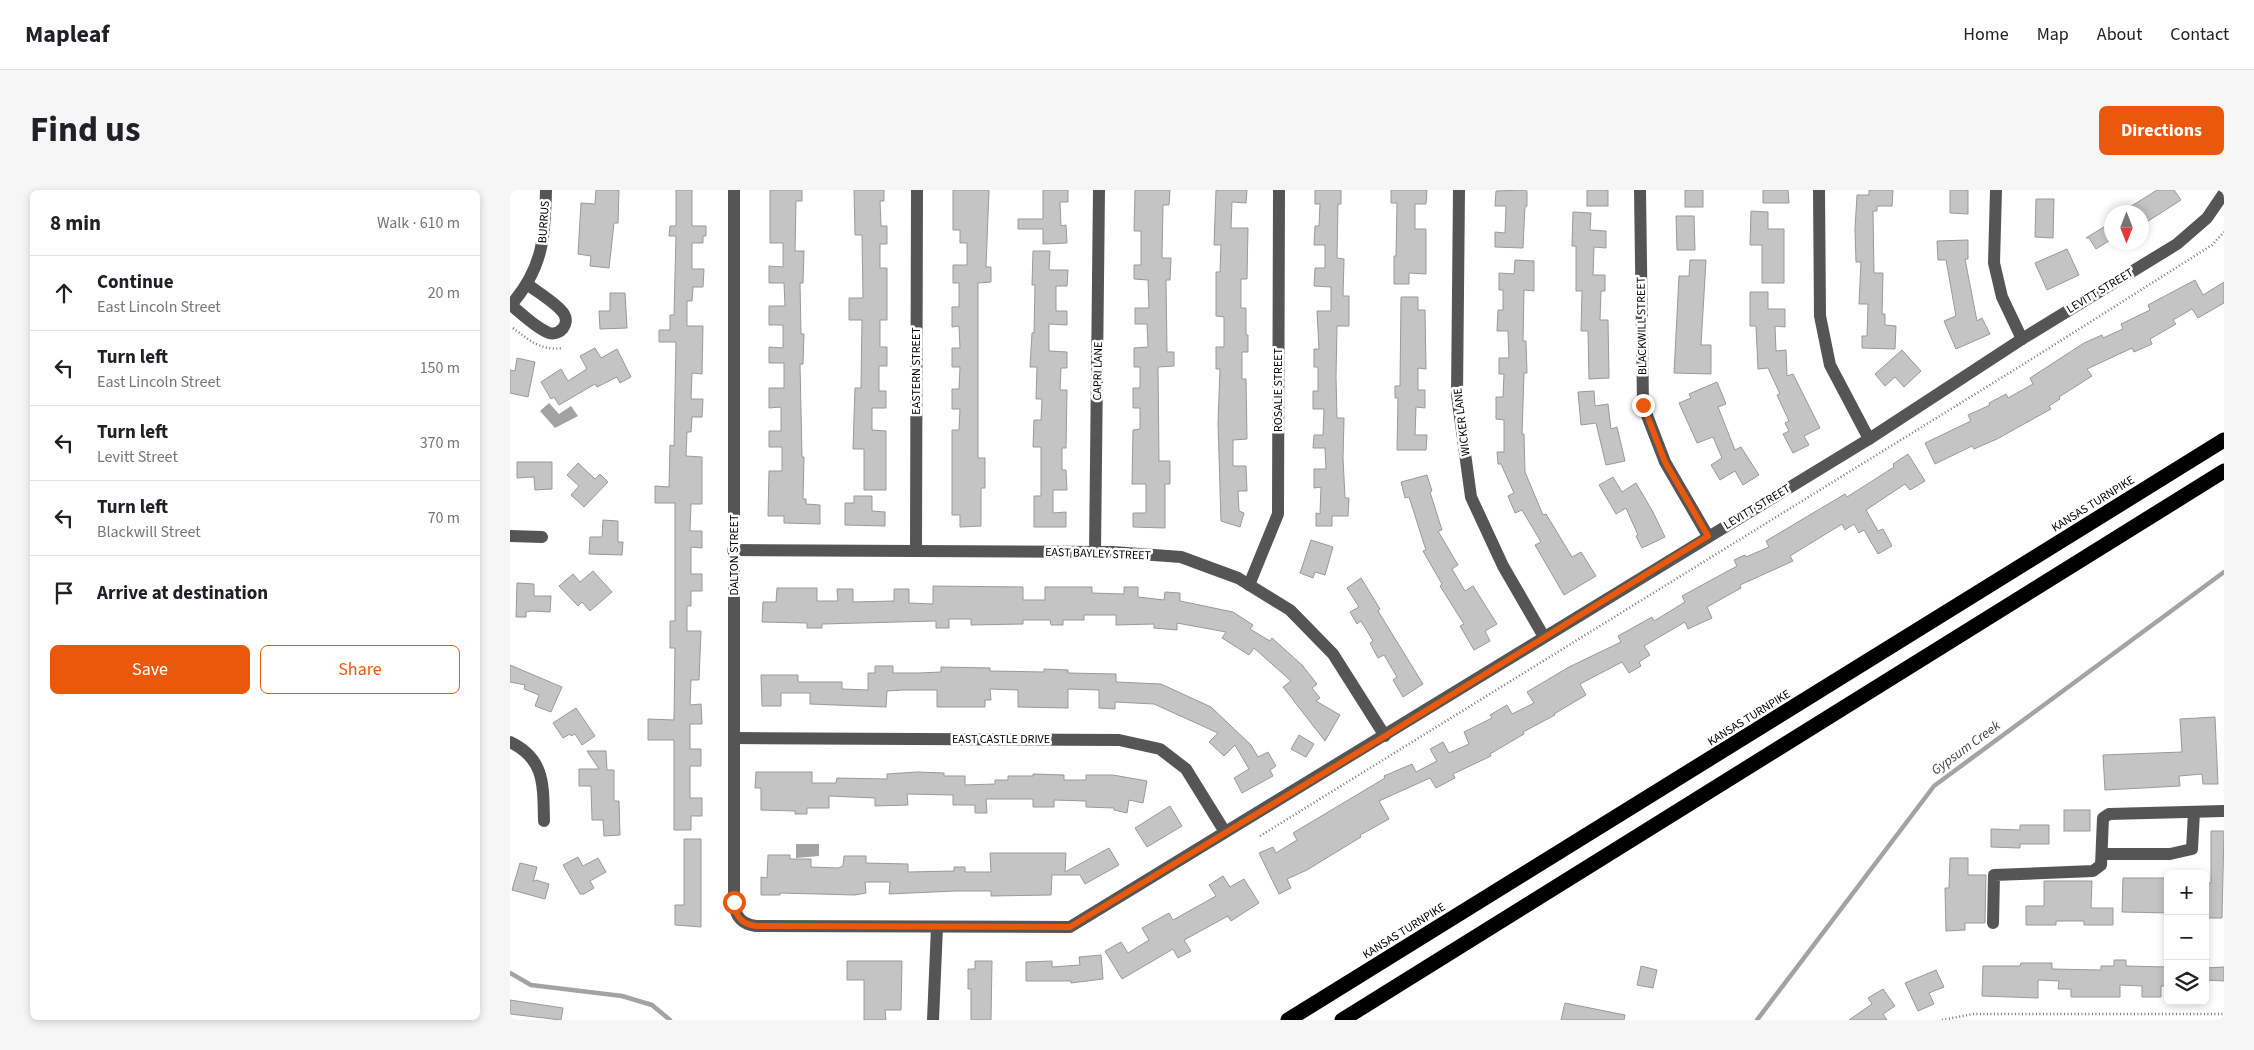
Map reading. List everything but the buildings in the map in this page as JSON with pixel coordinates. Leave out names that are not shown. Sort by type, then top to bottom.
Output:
[{"type":"highway","name":"KANSAS TURNPIKE","points":[[1288,1020],[2224,440]]},
{"type":"highway","points":[[1342,1020],[2224,471]]},
{"type":"street","name":"BURRUS","points":[[510,306],[527,284],[542,248],[546,190]]},
{"type":"street","name":"DALTON STREET","points":[[734,190],[734,902],[739,919],[746,924],[756,926],[937,927]]},
{"type":"street","name":"EASTERN STREET","points":[[916,551],[918,190]]},
{"type":"street","name":"CAPRI LANE","points":[[1095,552],[1099,190]]},
{"type":"street","name":"ROSALIE STREET","points":[[1249,585],[1278,514],[1279,190]]},
{"type":"street","name":"WICKER LANE","points":[[1459,190],[1457,395],[1471,496],[1502,566],[1544,637]]},
{"type":"street","name":"BLACKWILL STREET","points":[[1640,190],[1643,405],[1665,462],[1708,536]]},
{"type":"street","points":[[1819,190],[1820,316],[1830,365],[1869,439]]},
{"type":"street","points":[[1996,190],[1994,263],[2002,297],[2022,339]]},
{"type":"street","name":"LEVITT STREET","points":[[937,927],[1070,927],[1869,439],[2022,339],[2177,244],[2207,218],[2224,193]]},
{"type":"street","points":[[510,306],[547,332],[555,333],[562,330],[566,322],[564,314],[527,284]]},
{"type":"street","points":[[510,536],[542,537]]},
{"type":"street","name":"EAST BAYLEY STREET","points":[[733,550],[1095,552],[1181,557],[1238,578],[1290,610],[1334,654],[1385,736]]},
{"type":"street","name":"EAST CASTLE DRIVE","points":[[734,738],[1119,740],[1160,749],[1186,769],[1225,832]]},
{"type":"street","points":[[510,742],[529,755],[540,772],[544,821]]},
{"type":"street","points":[[1993,923],[1994,875],[2093,871],[2101,865],[2103,818],[2109,814],[2224,811]]},
{"type":"street","points":[[2102,854],[2170,854],[2192,849],[2194,812]]},
{"type":"street","points":[[933,1020],[937,927]]},
{"type":"path","points":[[1260,836],[2027,362],[2212,245],[2224,232]]},
{"type":"path","points":[[1942,1020],[1973,1014],[2224,1014]]},
{"type":"shaded area","points":[[549,403],[559,414],[571,406],[578,416],[555,428],[540,411]]},
{"type":"shaded area","points":[[796,844],[819,844],[819,856],[796,858]]},
{"type":"waterway","name":"Gypsum Creek","points":[[1757,1020],[1934,786],[2224,572]]},
{"type":"waterway","points":[[510,973],[531,985],[622,996],[652,1005],[670,1020]]},
{"type":"route","points":[[734,902],[739,919],[751,926],[1070,927],[1385,736],[1708,536],[1665,462],[1643,405]]}]
